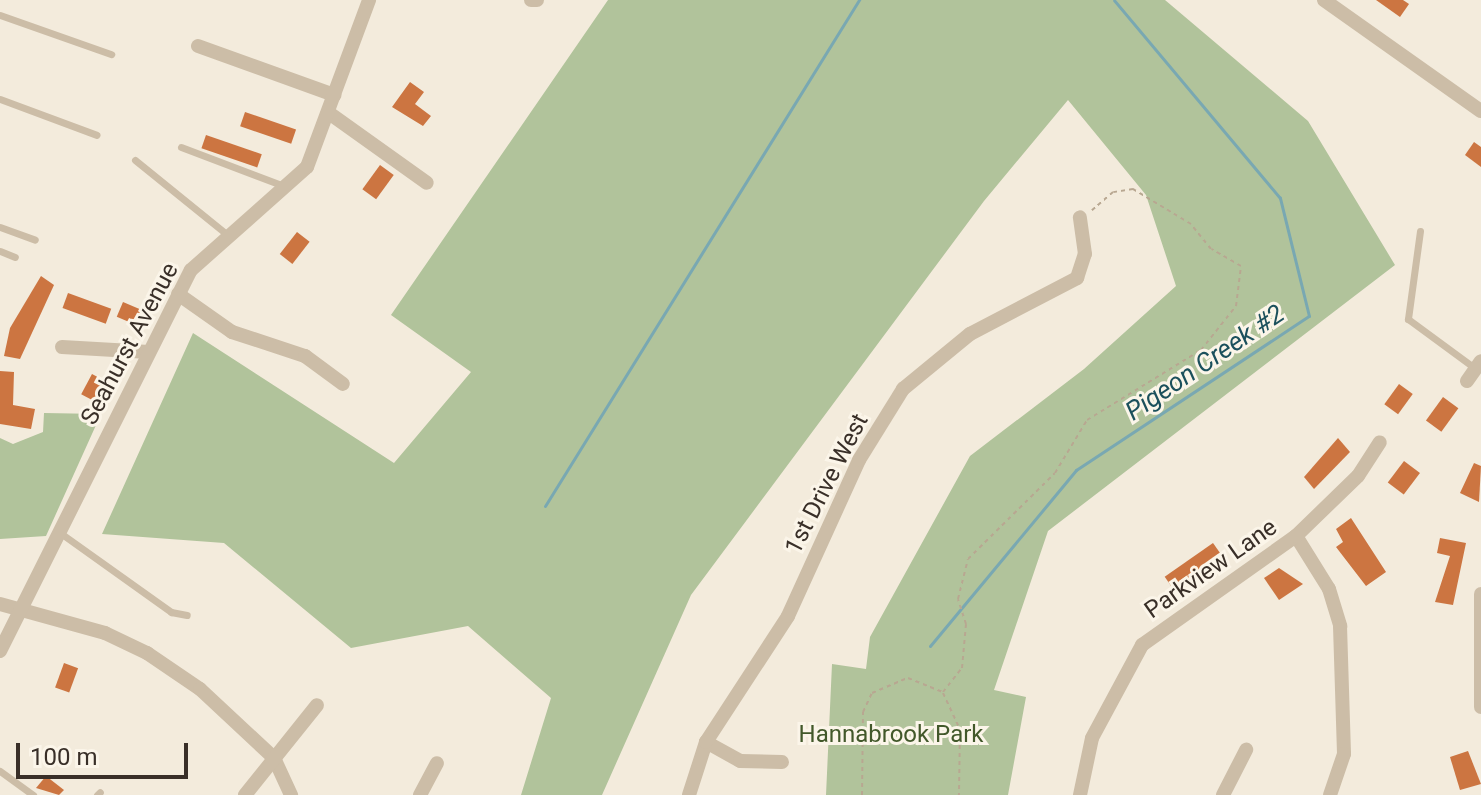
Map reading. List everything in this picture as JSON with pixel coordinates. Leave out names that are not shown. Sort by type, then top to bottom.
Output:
[{"type":"street","name":"Seahurst Avenue","points":[[0,651],[18,607],[191,270],[289,188],[329,113],[369,0]]},
{"type":"street","points":[[1324,0],[1481,111]]},
{"type":"street","points":[[198,46],[334,95]]},
{"type":"street","points":[[329,113],[427,183]]},
{"type":"street","name":"1st Drive West","points":[[689,795],[706,742],[788,616],[859,460],[903,389],[970,334],[1077,278],[1085,254],[1080,217]]},
{"type":"street","points":[[178,294],[232,332],[305,356],[343,384]]},
{"type":"street","points":[[62,347],[149,352]]},
{"type":"street","name":"Parkview Lane","points":[[1080,795],[1092,738],[1142,645],[1296,536],[1358,476],[1380,442]]},
{"type":"street","points":[[1296,536],[1329,589],[1340,626],[1344,754],[1330,795]]},
{"type":"street","points":[[1481,594],[1481,707]]},
{"type":"street","points":[[0,604],[18,607],[147,653],[200,689],[274,758],[291,795]]},
{"type":"street","points":[[245,795],[317,705]]},
{"type":"street","points":[[706,742],[740,761],[782,762]]},
{"type":"street","points":[[1223,795],[1246,750]]},
{"type":"street","points":[[420,795],[437,763]]},
{"type":"lane","points":[[0,15],[111,54]]},
{"type":"lane","points":[[0,99],[97,135]]},
{"type":"lane","points":[[181,147],[289,188]]},
{"type":"lane","points":[[135,160],[230,237]]},
{"type":"lane","points":[[0,227],[35,240]]},
{"type":"lane","points":[[1420,231],[1408,319],[1475,370]]},
{"type":"lane","points":[[0,251],[15,257]]},
{"type":"lane","points":[[57,531],[162,606],[187,615]]},
{"type":"lane","points":[[0,771],[33,795]]},
{"type":"path","points":[[943,692],[962,668],[966,624],[958,599],[968,559],[1055,473],[1087,420],[1201,350],[1236,306],[1241,266],[1148,195],[1113,192],[1080,217]]},
{"type":"path","points":[[862,795],[863,712],[872,693],[908,678],[943,692],[960,729],[959,795]]},
{"type":"green space","name":"Hannabrook Park","points":[[608,0],[1165,0],[1308,121],[1395,265],[1048,531],[994,690],[1026,697],[1008,795],[826,795],[832,664],[866,669],[870,637],[970,456],[1084,369],[1176,286],[1146,195],[1068,100],[984,201],[691,595],[602,795],[521,795],[551,698],[468,626],[351,648],[224,543],[102,534],[193,333],[394,463],[471,372],[391,315]]},
{"type":"green space","points":[[44,413],[101,414],[46,536],[0,539],[0,438],[13,444],[43,432]]},
{"type":"building","points":[[1376,0],[1403,0],[1409,4],[1400,17]]},
{"type":"building","points":[[410,82],[424,92],[415,104],[431,116],[423,126],[392,107]]},
{"type":"building","points":[[245,112],[296,130],[291,144],[240,126]]},
{"type":"building","points":[[206,135],[262,154],[257,167],[201,148]]},
{"type":"building","points":[[1474,142],[1481,147],[1481,167],[1465,155]]},
{"type":"building","points":[[380,165],[394,175],[376,199],[362,189]]},
{"type":"building","points":[[297,232],[310,242],[292,264],[280,254]]},
{"type":"building","points":[[41,276],[54,285],[20,359],[4,356],[10,328]]},
{"type":"building","points":[[68,293],[111,309],[106,324],[63,308]]},
{"type":"building","points":[[123,302],[144,311],[138,326],[117,317]]},
{"type":"building","points":[[0,371],[14,372],[13,405],[35,409],[31,429],[0,424]]},
{"type":"building","points":[[92,374],[105,381],[94,401],[81,394]]},
{"type":"building","points":[[1399,384],[1413,394],[1398,414],[1384,404]]},
{"type":"building","points":[[1443,397],[1458,408],[1441,432],[1426,420]]},
{"type":"building","points":[[1338,438],[1350,452],[1314,489],[1304,477]]},
{"type":"building","points":[[1404,461],[1420,473],[1404,495],[1388,483]]},
{"type":"building","points":[[1474,463],[1481,466],[1479,502],[1460,493]]},
{"type":"building","points":[[1351,518],[1386,572],[1366,586],[1336,547],[1343,542],[1336,529]]},
{"type":"building","points":[[1440,538],[1466,543],[1453,605],[1435,602],[1450,556],[1437,553]]},
{"type":"building","points":[[1213,543],[1222,556],[1174,590],[1165,577]]},
{"type":"building","points":[[1279,568],[1303,584],[1279,600],[1264,578]]},
{"type":"building","points":[[64,663],[78,668],[69,693],[55,687]]},
{"type":"building","points":[[1468,751],[1481,784],[1460,790],[1450,757]]},
{"type":"building","points":[[46,776],[64,790],[59,795],[36,788]]},
{"type":"waterway","points":[[545,506],[859,0]]},
{"type":"waterway","name":"Pigeon Creek #2","points":[[930,646],[1076,470],[1309,316],[1280,198],[1114,0]]}]
